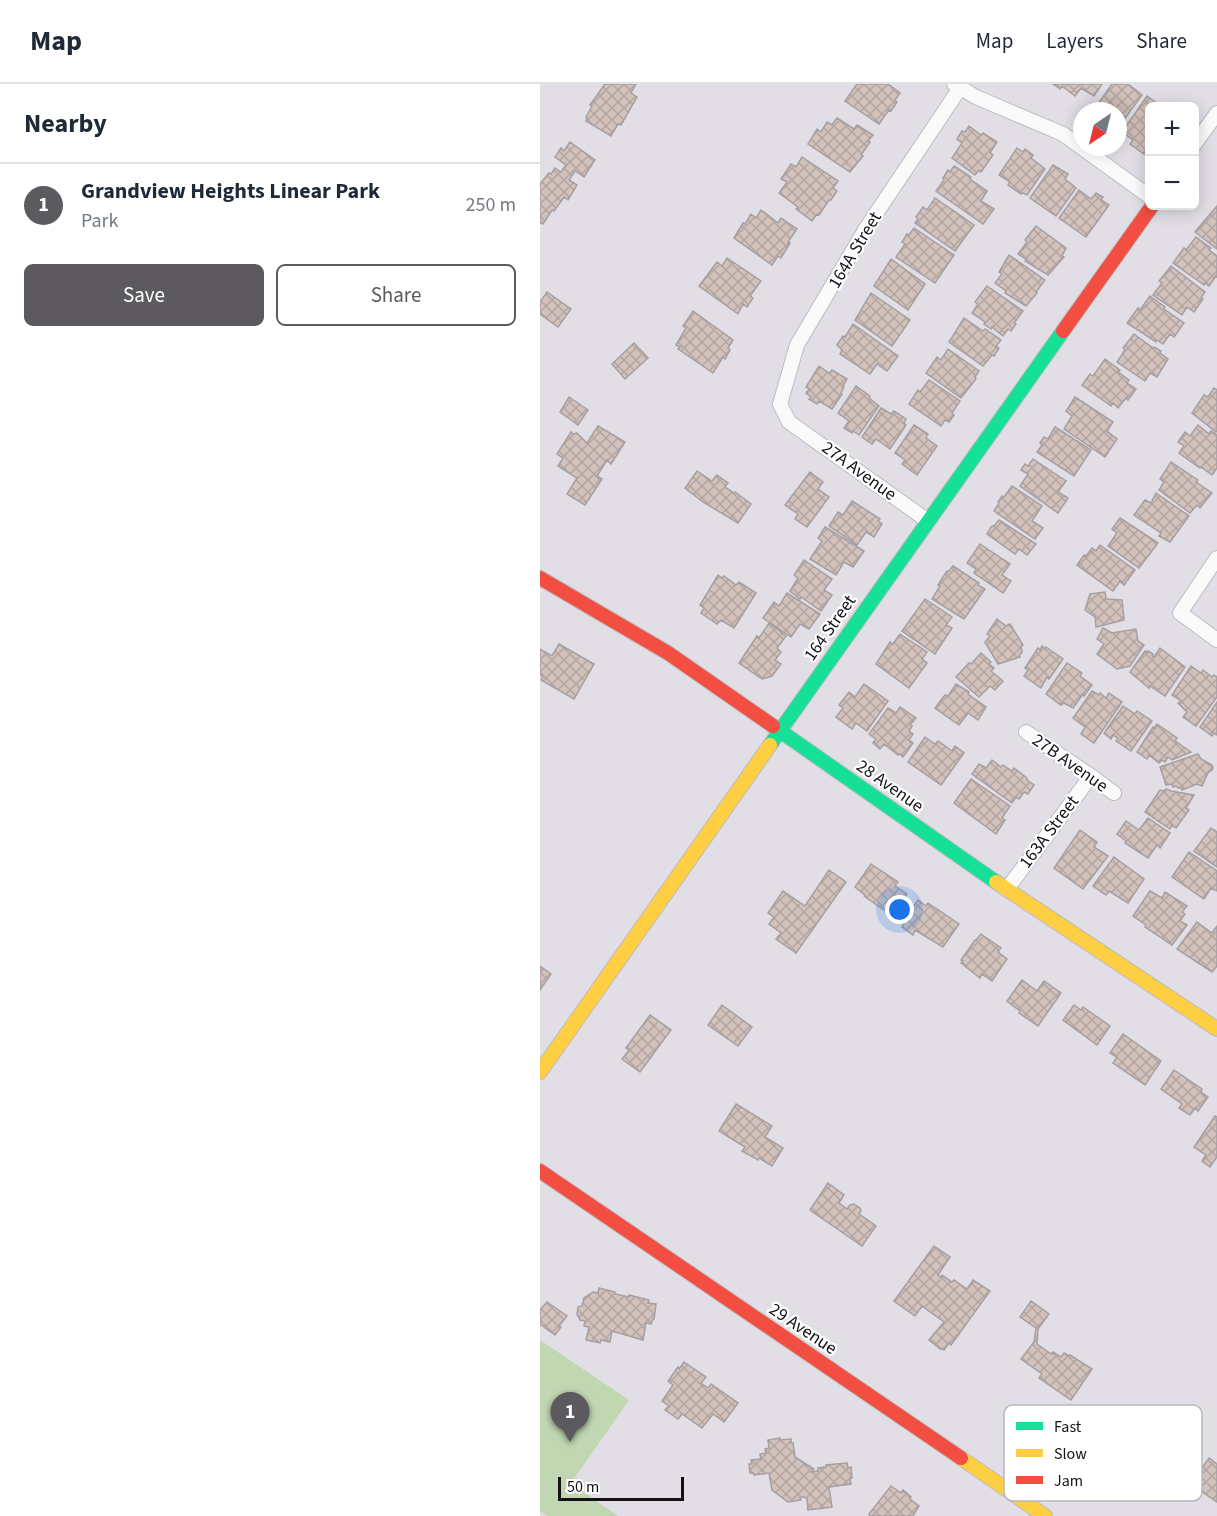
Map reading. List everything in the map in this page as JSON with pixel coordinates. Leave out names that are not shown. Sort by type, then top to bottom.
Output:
[{"type":"street","points":[[957,86],[976,98],[1063,134],[1145,194]]},
{"type":"street","name":"164A Street","points":[[789,422],[780,404],[797,345],[957,86]]},
{"type":"street","points":[[1199,138],[1217,113]]},
{"type":"street","name":"164 Street","points":[[540,1072],[1149,210]]},
{"type":"street","name":"27A Avenue","points":[[789,422],[928,521]]},
{"type":"street","points":[[1217,558],[1180,613],[1217,640]]},
{"type":"street","name":"28 Avenue","points":[[540,578],[668,653],[1007,889],[1216,1027]]},
{"type":"street","name":"27B Avenue","points":[[1026,732],[1114,793]]},
{"type":"street","name":"163A Street","points":[[1007,889],[1091,776]]},
{"type":"street","name":"29 Avenue","points":[[540,1171],[1004,1488]]},
{"type":"street","name":"29 Avenue","points":[[1023,1501],[1045,1516]]},
{"type":"green space","points":[[540,1340],[629,1400],[571,1483],[618,1516],[548,1516],[540,1511]]},
{"type":"building","points":[[605,84],[636,84],[631,93],[637,97],[621,125],[618,124],[611,136],[586,121],[592,106],[590,105]]},
{"type":"building","points":[[857,84],[888,84],[900,93],[891,111],[889,110],[879,124],[845,101]]},
{"type":"building","points":[[1053,84],[1102,84],[1094,96],[1081,88],[1075,96],[1062,86],[1060,89]]},
{"type":"building","points":[[1112,84],[1128,84],[1142,95],[1127,116],[1127,102],[1099,102]]},
{"type":"building","points":[[1147,96],[1155,102],[1145,102],[1144,154],[1130,144],[1133,140],[1127,136],[1127,125]]},
{"type":"building","points":[[837,118],[854,129],[857,125],[873,135],[861,155],[863,156],[850,172],[808,144],[817,129],[821,132],[827,122],[832,125]]},
{"type":"building","points":[[969,126],[981,135],[983,133],[997,142],[990,153],[993,155],[981,172],[979,170],[975,175],[952,158],[962,143],[957,139]]},
{"type":"building","points":[[570,142],[595,160],[584,177],[575,171],[569,180],[577,185],[568,200],[564,197],[543,224],[541,222],[540,224],[540,184],[555,168],[561,172],[566,165],[555,157],[561,148],[564,151]]},
{"type":"building","points":[[1017,148],[1023,152],[1025,149],[1033,155],[1031,158],[1045,169],[1027,195],[1021,194],[1008,185],[1010,182],[999,175]]},
{"type":"building","points":[[802,157],[838,181],[833,188],[837,191],[812,221],[779,193],[787,182],[781,179],[791,164],[796,167]]},
{"type":"building","points":[[1053,165],[1068,174],[1065,179],[1076,188],[1056,216],[1030,198]]},
{"type":"building","points":[[954,166],[987,191],[981,201],[994,209],[983,224],[936,191],[948,170],[950,172]]},
{"type":"building","points":[[1079,190],[1091,199],[1096,193],[1103,197],[1101,200],[1109,205],[1086,237],[1059,218]]},
{"type":"building","points":[[935,198],[974,225],[955,251],[915,223],[923,207],[927,210]]},
{"type":"building","points":[[1217,206],[1217,249],[1195,232]]},
{"type":"building","points":[[761,210],[778,223],[781,218],[797,229],[781,258],[778,256],[772,265],[734,238],[751,214],[756,218]]},
{"type":"building","points":[[1036,226],[1066,248],[1062,256],[1064,257],[1048,275],[1018,254]]},
{"type":"building","points":[[914,228],[954,255],[935,283],[896,257],[905,244],[902,242]]},
{"type":"building","points":[[1196,237],[1211,248],[1209,250],[1217,256],[1217,277],[1209,286],[1205,283],[1204,285],[1173,263]]},
{"type":"building","points":[[1009,255],[1045,280],[1026,306],[1005,293],[1006,291],[995,283],[1002,274],[999,272]]},
{"type":"building","points":[[727,258],[761,281],[750,296],[753,298],[747,307],[743,304],[738,314],[699,286],[717,262],[722,266]]},
{"type":"building","points":[[891,259],[925,284],[908,310],[874,286]]},
{"type":"building","points":[[1171,266],[1205,292],[1194,312],[1187,307],[1182,315],[1153,295],[1162,283],[1159,281]]},
{"type":"building","points":[[987,286],[1023,311],[1011,331],[1008,329],[1003,336],[972,313],[978,304],[975,302]]},
{"type":"building","points":[[547,292],[571,309],[558,327],[540,314],[540,302]]},
{"type":"building","points":[[871,293],[910,320],[892,346],[855,320]]},
{"type":"building","points":[[1150,296],[1184,323],[1174,337],[1170,334],[1163,344],[1127,323]]},
{"type":"building","points":[[693,311],[733,340],[725,359],[723,357],[713,373],[678,349],[680,347],[676,345],[686,328],[683,326]]},
{"type":"building","points":[[964,318],[1001,340],[996,346],[999,348],[994,356],[992,355],[983,366],[949,342]]},
{"type":"building","points":[[853,324],[898,356],[887,371],[877,364],[870,374],[840,354],[842,350],[837,345]]},
{"type":"building","points":[[1134,334],[1161,351],[1160,353],[1168,359],[1157,377],[1150,373],[1145,381],[1117,362],[1125,350],[1123,348]]},
{"type":"building","points":[[634,343],[648,358],[625,379],[612,364]]},
{"type":"building","points":[[948,349],[979,371],[976,379],[961,398],[926,373],[937,357],[941,360]]},
{"type":"building","points":[[1105,359],[1120,370],[1118,372],[1129,380],[1127,383],[1136,389],[1118,408],[1113,403],[1111,406],[1082,385],[1090,374],[1093,376]]},
{"type":"building","points":[[819,366],[829,373],[832,370],[847,379],[842,394],[832,409],[819,401],[817,404],[809,399],[811,397],[806,393],[809,389],[806,387]]},
{"type":"building","points":[[929,380],[960,401],[949,422],[945,420],[941,426],[909,404],[918,390],[920,392]]},
{"type":"building","points":[[856,386],[879,406],[859,435],[844,428],[849,421],[838,413]]},
{"type":"building","points":[[1214,388],[1217,390],[1216,432],[1192,413],[1204,395],[1208,397]]},
{"type":"building","points":[[569,397],[588,410],[578,425],[560,412]]},
{"type":"building","points":[[1075,397],[1113,422],[1107,431],[1117,439],[1105,457],[1064,429],[1072,416],[1066,411]]},
{"type":"building","points":[[881,408],[891,414],[894,411],[906,419],[904,423],[906,425],[890,449],[876,439],[872,444],[862,437]]},
{"type":"building","points":[[914,425],[928,434],[926,438],[937,446],[917,475],[902,464],[905,460],[895,453]]},
{"type":"building","points":[[1198,425],[1209,434],[1211,431],[1217,435],[1217,468],[1212,475],[1179,453],[1184,446],[1178,442],[1185,432],[1190,436]]},
{"type":"building","points":[[598,426],[625,442],[611,464],[607,460],[597,476],[602,479],[585,505],[567,494],[577,478],[558,466],[563,458],[557,454],[571,432],[577,433],[587,443]]},
{"type":"building","points":[[1055,427],[1091,450],[1074,476],[1037,452],[1044,437],[1048,439]]},
{"type":"building","points":[[1033,459],[1066,481],[1058,492],[1068,498],[1058,513],[1020,486],[1028,474],[1021,470]]},
{"type":"building","points":[[1171,462],[1198,480],[1196,482],[1212,493],[1200,508],[1197,505],[1190,513],[1159,490],[1164,482],[1160,479]]},
{"type":"building","points":[[697,471],[712,481],[717,475],[728,483],[725,487],[751,504],[738,523],[685,488]]},
{"type":"building","points":[[810,472],[823,482],[818,489],[829,497],[807,527],[795,519],[798,514],[785,505]]},
{"type":"building","points":[[1012,486],[1042,506],[1032,521],[1043,528],[1035,539],[994,511],[1002,496],[1004,497]]},
{"type":"building","points":[[1156,493],[1189,516],[1170,542],[1159,536],[1161,533],[1134,515],[1145,500],[1151,503]]},
{"type":"building","points":[[852,501],[880,519],[878,521],[882,524],[874,537],[866,532],[857,545],[829,526],[838,512],[843,515]]},
{"type":"building","points":[[1120,518],[1158,543],[1139,568],[1108,546],[1117,533],[1112,529]]},
{"type":"building","points":[[999,520],[1036,544],[1027,555],[1019,549],[1015,554],[987,534]]},
{"type":"building","points":[[825,527],[864,551],[853,567],[844,562],[836,575],[810,559],[822,541],[818,538]]},
{"type":"building","points":[[980,544],[1010,564],[1002,575],[1011,581],[1003,593],[974,573],[976,569],[967,563]]},
{"type":"building","points":[[1100,545],[1135,570],[1124,585],[1120,581],[1113,591],[1077,565],[1092,548],[1096,551]]},
{"type":"building","points":[[804,560],[832,579],[824,590],[832,595],[821,611],[790,591],[798,578],[794,575]]},
{"type":"building","points":[[953,566],[985,589],[964,619],[932,599],[940,586],[938,585]]},
{"type":"building","points":[[718,575],[722,578],[724,576],[736,585],[739,582],[756,593],[734,628],[721,620],[717,624],[701,613],[704,608],[700,605]]},
{"type":"building","points":[[1105,592],[1106,599],[1122,600],[1124,620],[1096,627],[1095,617],[1085,610],[1090,594]]},
{"type":"building","points":[[787,593],[820,614],[809,629],[800,624],[791,637],[763,618],[774,602],[779,606]]},
{"type":"building","points":[[925,599],[952,617],[946,625],[952,628],[935,654],[902,631]]},
{"type":"building","points":[[997,619],[1006,626],[1010,624],[1023,645],[1020,657],[998,664],[985,642],[990,636],[987,634]]},
{"type":"building","points":[[769,623],[786,636],[777,648],[781,652],[775,660],[781,664],[772,676],[762,679],[739,663]]},
{"type":"building","points":[[1103,628],[1112,633],[1136,629],[1138,641],[1144,645],[1130,666],[1117,669],[1097,654],[1104,644],[1097,639]]},
{"type":"building","points":[[900,634],[927,652],[922,659],[927,663],[909,688],[876,664],[890,642],[893,644]]},
{"type":"building","points":[[559,644],[594,664],[574,699],[541,680],[543,676],[540,675],[540,649],[552,656]]},
{"type":"building","points":[[1042,646],[1063,659],[1049,679],[1047,677],[1041,688],[1024,676],[1028,670],[1025,668],[1038,648],[1040,650]]},
{"type":"building","points":[[1160,648],[1185,667],[1165,696],[1150,686],[1149,688],[1130,672],[1145,651],[1153,654],[1154,657]]},
{"type":"building","points":[[981,653],[991,662],[989,664],[994,668],[991,671],[1003,681],[995,690],[990,686],[979,697],[956,677]]},
{"type":"building","points":[[1067,663],[1082,673],[1080,676],[1092,685],[1073,708],[1064,703],[1061,705],[1046,694]]},
{"type":"building","points":[[1191,666],[1201,673],[1203,670],[1212,677],[1214,675],[1217,677],[1217,697],[1196,726],[1183,717],[1187,712],[1178,703],[1181,701],[1172,695]]},
{"type":"building","points":[[864,684],[888,701],[867,731],[856,723],[852,729],[836,717],[843,708],[839,705],[849,692],[855,697]]},
{"type":"building","points":[[956,684],[986,707],[978,720],[968,713],[959,725],[935,708],[945,695],[948,696]]},
{"type":"building","points":[[1092,691],[1106,698],[1109,693],[1122,702],[1094,743],[1081,734],[1085,727],[1073,718]]},
{"type":"building","points":[[1217,702],[1217,735],[1214,733],[1212,736],[1200,727]]},
{"type":"building","points":[[1123,706],[1135,714],[1137,711],[1152,721],[1131,751],[1116,741],[1118,738],[1113,735],[1111,739],[1104,733]]},
{"type":"building","points":[[900,707],[916,718],[910,725],[912,726],[909,731],[913,734],[909,740],[913,743],[903,757],[884,744],[880,749],[873,743],[876,739],[869,734],[888,708],[896,713]]},
{"type":"building","points":[[1157,724],[1177,738],[1175,741],[1191,752],[1172,760],[1168,757],[1165,762],[1162,760],[1159,763],[1149,755],[1147,759],[1137,752]]},
{"type":"building","points":[[925,737],[935,744],[938,741],[952,751],[955,746],[964,753],[941,785],[908,762]]},
{"type":"building","points":[[1198,754],[1213,768],[1202,786],[1197,784],[1182,790],[1176,786],[1173,787],[1172,784],[1166,785],[1160,767]]},
{"type":"building","points":[[992,760],[1012,771],[1014,768],[1027,778],[1034,785],[1028,794],[1024,792],[1012,803],[972,774],[979,764],[986,768]]},
{"type":"building","points":[[971,779],[1010,806],[996,834],[954,803]]},
{"type":"building","points":[[1166,789],[1194,795],[1186,808],[1189,810],[1176,828],[1172,825],[1170,829],[1145,812],[1160,790]]},
{"type":"building","points":[[1148,818],[1170,833],[1160,848],[1157,845],[1148,858],[1125,843],[1126,841],[1117,834],[1126,821],[1139,830]]},
{"type":"building","points":[[1211,828],[1217,832],[1217,867],[1194,851]]},
{"type":"building","points":[[1080,830],[1097,842],[1094,847],[1108,856],[1083,889],[1054,868]]},
{"type":"building","points":[[1189,852],[1217,871],[1217,891],[1211,888],[1204,899],[1172,877]]},
{"type":"building","points":[[1114,857],[1144,879],[1128,903],[1109,891],[1106,895],[1093,886]]},
{"type":"building","points":[[871,864],[898,882],[895,886],[907,894],[892,916],[855,887]]},
{"type":"building","points":[[829,870],[846,882],[796,953],[776,939],[781,933],[769,924],[774,917],[768,913],[783,891],[805,906]]},
{"type":"building","points":[[1150,891],[1162,898],[1165,892],[1187,906],[1182,912],[1185,914],[1180,921],[1187,925],[1172,945],[1133,916]]},
{"type":"building","points":[[918,900],[926,906],[928,903],[959,924],[943,947],[915,930],[913,935],[902,927],[904,920]]},
{"type":"building","points":[[1197,922],[1212,933],[1217,926],[1217,966],[1212,972],[1177,949]]},
{"type":"building","points":[[981,934],[1001,948],[998,952],[1007,959],[992,981],[982,974],[980,978],[961,963]]},
{"type":"building","points":[[540,966],[551,974],[540,990]]},
{"type":"building","points":[[1022,980],[1037,991],[1044,981],[1061,993],[1038,1026],[1019,1013],[1020,1011],[1007,1001]]},
{"type":"building","points":[[722,1005],[752,1027],[738,1046],[708,1025]]},
{"type":"building","points":[[1074,1005],[1081,1010],[1083,1007],[1110,1026],[1097,1045],[1063,1020]]},
{"type":"building","points":[[650,1015],[671,1030],[640,1072],[622,1059],[629,1050],[626,1048]]},
{"type":"building","points":[[1123,1034],[1161,1061],[1145,1085],[1113,1063],[1117,1057],[1110,1053]]},
{"type":"building","points":[[1174,1070],[1202,1089],[1201,1092],[1208,1097],[1198,1111],[1195,1108],[1190,1115],[1179,1108],[1182,1104],[1161,1089]]},
{"type":"building","points":[[736,1104],[772,1126],[765,1137],[783,1148],[772,1166],[742,1151],[745,1147],[719,1131]]},
{"type":"building","points":[[1215,1116],[1217,1117],[1217,1157],[1210,1167],[1202,1161],[1206,1155],[1194,1147]]},
{"type":"building","points":[[828,1183],[844,1195],[839,1203],[847,1209],[854,1204],[860,1208],[859,1214],[876,1226],[862,1246],[810,1210]]},
{"type":"building","points":[[934,1246],[950,1257],[938,1275],[952,1282],[954,1280],[967,1289],[973,1280],[990,1291],[951,1345],[949,1343],[944,1350],[929,1340],[944,1322],[922,1306],[915,1316],[894,1301]]},
{"type":"building","points":[[599,1288],[615,1292],[615,1294],[649,1300],[648,1303],[656,1304],[654,1319],[651,1324],[646,1323],[643,1340],[612,1331],[610,1342],[601,1340],[600,1343],[586,1340],[589,1327],[584,1326],[585,1321],[580,1320],[577,1314],[578,1307],[582,1306],[584,1298],[593,1292],[598,1293]]},
{"type":"building","points":[[1031,1301],[1049,1314],[1038,1329],[1037,1344],[1051,1354],[1053,1352],[1061,1357],[1064,1353],[1070,1355],[1092,1369],[1071,1400],[1039,1378],[1042,1374],[1021,1359],[1034,1342],[1036,1328],[1020,1317]]},
{"type":"building","points":[[547,1302],[567,1316],[555,1335],[540,1324],[540,1310]]},
{"type":"building","points":[[684,1362],[706,1377],[701,1383],[708,1388],[711,1384],[738,1403],[724,1422],[713,1414],[702,1428],[682,1414],[678,1419],[665,1410],[669,1406],[662,1401],[673,1385],[668,1381]]},
{"type":"building","points":[[780,1438],[780,1440],[791,1439],[795,1457],[814,1469],[812,1472],[826,1465],[847,1463],[848,1468],[851,1467],[851,1484],[829,1487],[832,1507],[808,1510],[807,1499],[804,1497],[800,1497],[801,1500],[788,1502],[772,1490],[769,1473],[754,1475],[750,1473],[751,1460],[761,1459],[760,1454],[766,1453],[765,1449],[769,1448],[768,1440]]},
{"type":"building","points":[[1209,1458],[1217,1464],[1217,1502],[1202,1492],[1202,1468]]},
{"type":"building","points":[[891,1486],[901,1493],[903,1490],[919,1506],[913,1516],[870,1516],[869,1514]]},
{"type":"traffic: fast","points":[[770,745],[1063,331]]},
{"type":"traffic: fast","points":[[773,726],[996,882]]},
{"type":"traffic: slow","points":[[540,1072],[770,745]]},
{"type":"traffic: slow","points":[[996,882],[1217,1029]]},
{"type":"traffic: slow","points":[[961,1458],[1004,1488]]},
{"type":"traffic: slow","points":[[1023,1501],[1045,1516]]},
{"type":"traffic: jam","points":[[1063,331],[1149,210]]},
{"type":"traffic: jam","points":[[540,578],[668,653],[773,726]]},
{"type":"traffic: jam","points":[[540,1171],[961,1458]]},
{"type":"place","name":"Grandview Heights Linear Park","points":[[570,1442]]}]
